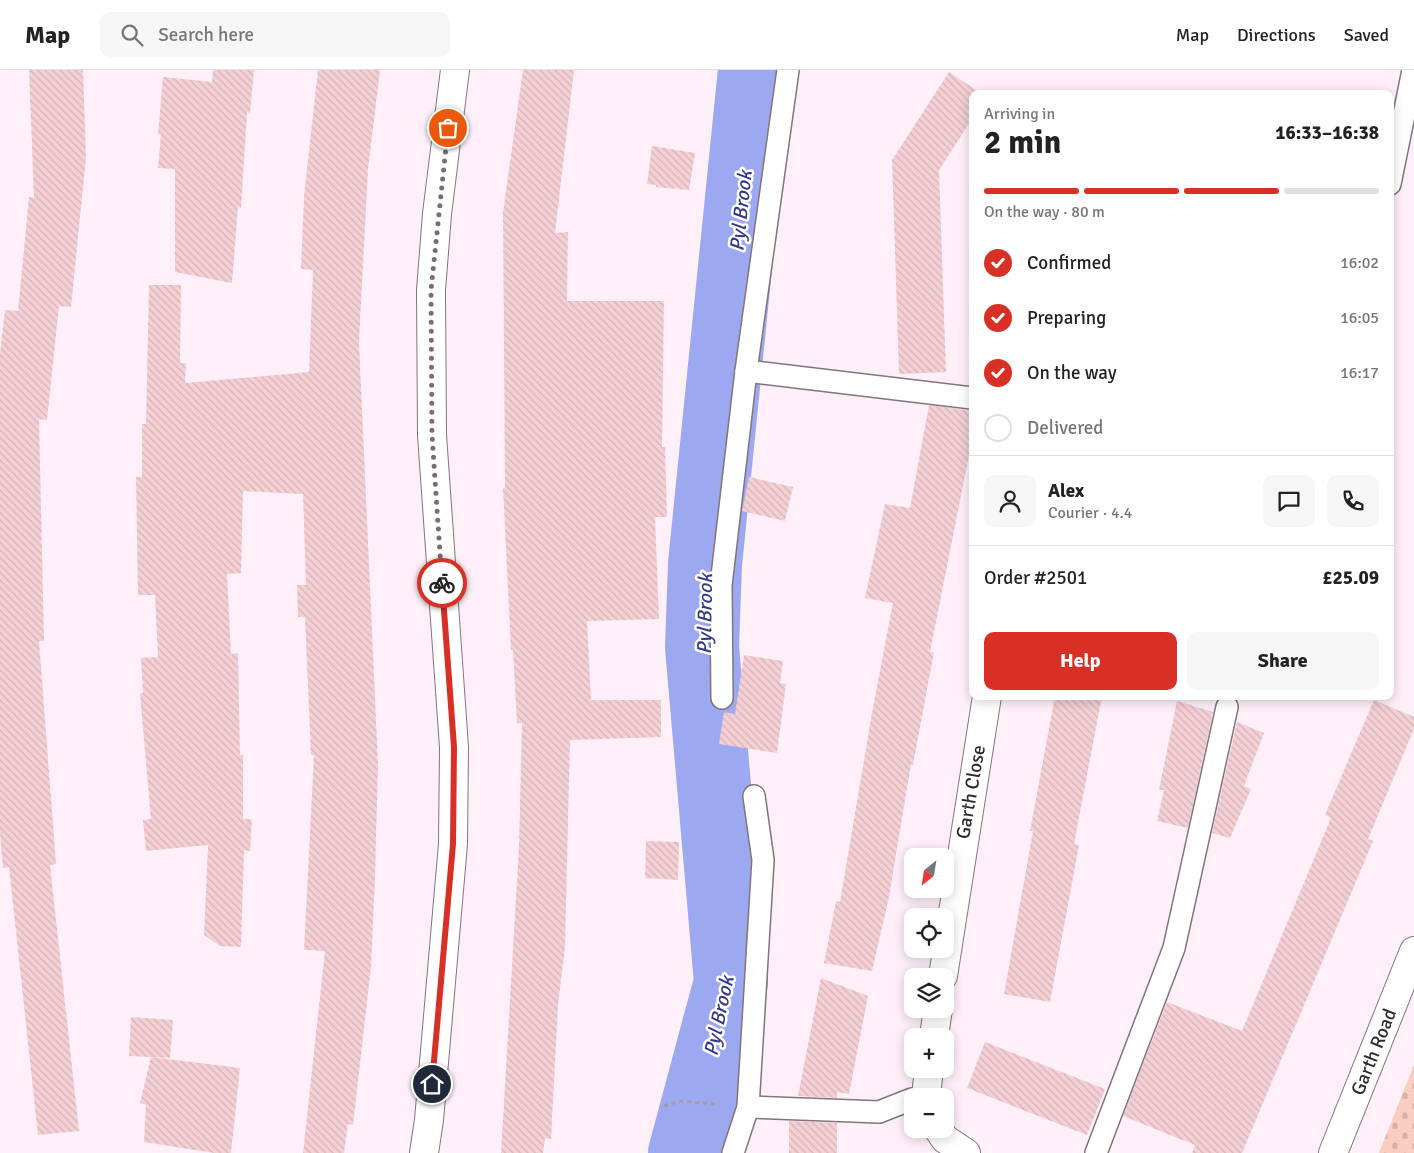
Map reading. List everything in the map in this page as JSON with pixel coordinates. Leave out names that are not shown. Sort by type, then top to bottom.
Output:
[{"type":"street","points":[[424,1153],[429,1120],[453,844],[454,747],[432,435],[431,290],[437,214],[455,70]]},
{"type":"street","name":"Garth Close","points":[[944,968],[986,700]]},
{"type":"street","name":"Garth Road","points":[[1333,1153],[1414,951]]},
{"type":"street","points":[[944,1138],[966,1153]]},
{"type":"lane","points":[[722,698],[721,585],[746,371],[788,70]]},
{"type":"lane","points":[[1394,164],[1413,70]]},
{"type":"lane","points":[[746,371],[969,398]]},
{"type":"lane","points":[[1096,1153],[1174,948],[1227,708]]},
{"type":"lane","points":[[733,1153],[748,1107],[762,860],[754,796]]},
{"type":"lane","points":[[748,1107],[879,1112],[904,1100]]},
{"type":"path","points":[[664,1106],[679,1101],[717,1105]]},
{"type":"green space","points":[[1414,1065],[1414,1153],[1379,1153]]},
{"type":"building","points":[[29,70],[83,70],[86,157],[71,307],[59,306],[47,420],[39,419],[44,641],[39,641],[56,864],[50,865],[79,1131],[38,1135],[9,867],[3,868],[0,833],[0,354],[5,310],[18,311],[29,197],[34,198]]},
{"type":"building","points":[[213,70],[254,70],[250,113],[247,112],[241,208],[238,207],[232,283],[175,272],[175,169],[158,168],[161,134],[158,134],[163,77],[212,82]]},
{"type":"building","points":[[318,70],[380,70],[368,169],[359,342],[378,764],[375,877],[371,967],[353,1125],[348,1124],[344,1153],[303,1153],[325,951],[304,950],[314,755],[311,755],[305,617],[298,617],[297,585],[306,585],[303,494],[243,491],[241,573],[227,574],[231,654],[238,653],[240,755],[243,755],[243,819],[252,819],[250,851],[244,850],[241,947],[220,946],[204,935],[208,845],[146,851],[143,820],[151,819],[140,694],[143,693],[141,658],[158,657],[155,595],[138,595],[136,477],[142,477],[142,424],[146,424],[149,285],[181,285],[180,363],[186,363],[185,383],[309,372],[313,270],[301,269],[304,196]]},
{"type":"building","points":[[523,70],[574,70],[555,233],[568,232],[567,301],[664,301],[662,447],[665,447],[667,517],[655,517],[659,619],[587,621],[591,700],[661,700],[661,737],[570,740],[565,947],[558,1005],[551,1139],[545,1138],[543,1153],[501,1153],[519,847],[522,723],[517,723],[513,650],[511,650],[503,488],[505,488],[503,212]]},
{"type":"building","points":[[949,72],[976,90],[969,90],[969,124],[939,170],[946,372],[899,374],[892,160]]},
{"type":"building","points":[[652,146],[695,153],[689,190],[656,187],[656,185],[647,184]]},
{"type":"building","points":[[929,405],[969,411],[969,455],[930,652],[934,652],[913,765],[911,764],[889,897],[872,971],[824,963],[836,901],[840,902],[893,603],[865,598],[885,504],[910,508]]},
{"type":"building","points":[[749,477],[793,487],[785,521],[742,511]]},
{"type":"building","points":[[744,655],[783,661],[780,683],[786,684],[777,753],[719,744],[724,712],[735,714]]},
{"type":"building","points":[[1054,700],[1101,700],[1074,844],[1079,845],[1050,1002],[1004,994],[1033,831],[1030,831]]},
{"type":"building","points":[[1374,700],[1414,717],[1414,729],[1368,839],[1373,841],[1242,1153],[1192,1153],[1195,1145],[1123,1116],[1167,1002],[1242,1031],[1331,818],[1325,815]]},
{"type":"building","points":[[1177,701],[1213,712],[1188,828],[1157,821],[1164,790],[1159,790]]},
{"type":"building","points":[[1237,722],[1264,733],[1244,786],[1251,789],[1230,838],[1212,833]]},
{"type":"building","points":[[646,841],[679,842],[678,880],[645,878]]},
{"type":"building","points":[[821,978],[868,996],[849,1094],[837,1092],[837,1098],[798,1096]]},
{"type":"building","points":[[131,1017],[173,1020],[170,1058],[129,1056]]},
{"type":"building","points":[[985,1042],[1105,1089],[1087,1135],[967,1088]]},
{"type":"building","points":[[151,1057],[240,1068],[231,1153],[214,1153],[144,1142],[146,1105],[140,1103]]},
{"type":"building","points":[[789,1121],[837,1123],[837,1153],[789,1153]]},
{"type":"waterway","name":"Pyl Brook","points":[[685,1153],[731,982],[702,647],[705,564],[755,70]]},
{"type":"way so far","points":[[442,583],[432,435],[431,290],[437,214],[448,128]]},
{"type":"route","points":[[432,1084],[453,844],[454,747],[442,583]]}]
